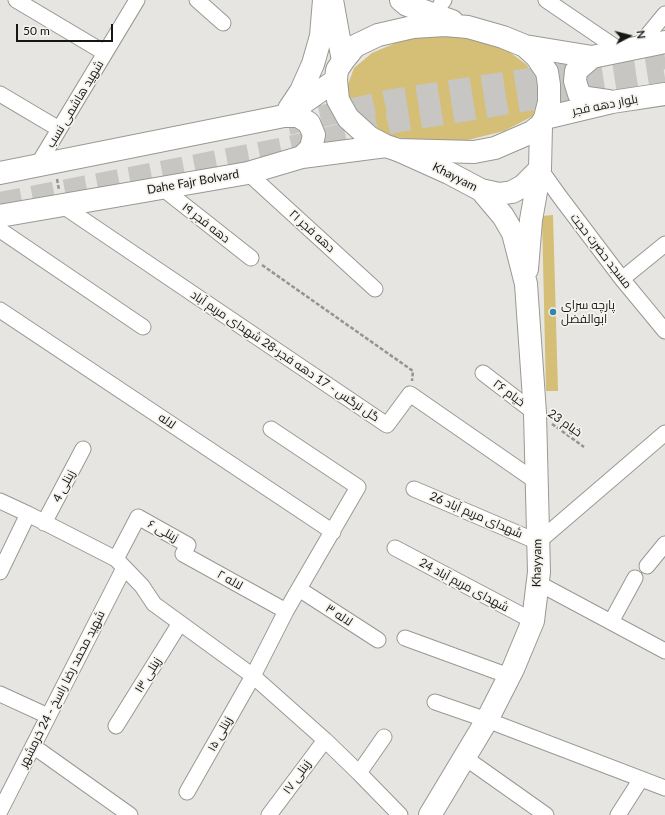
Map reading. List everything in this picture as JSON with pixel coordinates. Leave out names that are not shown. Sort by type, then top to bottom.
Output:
[{"type":"main road","points":[[284,116],[301,91],[313,64],[321,36],[324,0]]},
{"type":"main road","name":"Khayyam","points":[[332,0],[339,70],[338,100],[348,118],[369,137],[449,173],[481,190],[503,216],[513,233],[526,284]]},
{"type":"main road","points":[[401,0],[407,5],[468,27],[503,37],[525,46],[592,57],[665,42]]},
{"type":"main road","points":[[284,116],[339,70],[355,46],[378,35],[413,27],[445,25],[468,27]]},
{"type":"main road","name":"Khayyam","points":[[430,815],[487,720],[509,676],[533,621],[538,583],[535,413],[526,284],[531,220],[540,169],[543,122],[549,102],[549,85],[547,72],[536,56],[525,46]]},
{"type":"main road","points":[[592,57],[576,71],[575,81],[579,94],[587,98],[612,102]]},
{"type":"main road","name":"بلوار دهه فجر","points":[[392,148],[474,152],[495,148],[532,132],[543,122],[612,102],[665,94]]},
{"type":"main road","points":[[0,173],[284,116],[298,116],[309,123],[314,135],[312,148],[302,157]]},
{"type":"main road","name":"Dahe Fajr Bolvard","points":[[3,226],[63,206],[248,173],[302,157],[392,148]]},
{"type":"main road","points":[[481,190],[499,194],[512,192],[523,186],[540,169]]},
{"type":"street","points":[[16,0],[106,52]]},
{"type":"street","name":"شهید هاشمی نسب","points":[[45,164],[59,129],[137,0]]},
{"type":"street","points":[[197,0],[223,23]]},
{"type":"street","points":[[553,2],[629,50],[665,14]]},
{"type":"street","points":[[0,94],[59,129]]},
{"type":"street","name":"مسجد حضرت حجت","points":[[540,169],[622,279],[665,331]]},
{"type":"street","name":"دهه فجر ۲۱","points":[[248,173],[375,289]]},
{"type":"street","name":"دهه فجر ۱۹","points":[[161,188],[251,258]]},
{"type":"street","name":"گل نرگس - 17 دهه فجر-28 شهدای مریم آباد","points":[[63,206],[387,425],[410,394]]},
{"type":"street","points":[[3,226],[143,326]]},
{"type":"street","points":[[622,279],[665,244]]},
{"type":"street","name":"لاله","points":[[0,310],[333,532]]},
{"type":"street","name":"خیام ۲۶","points":[[483,373],[535,413]]},
{"type":"street","points":[[410,394],[537,482]]},
{"type":"street","points":[[253,676],[286,611],[358,487],[271,429]]},
{"type":"street","points":[[538,542],[665,433]]},
{"type":"street","name":"زینلی 4","points":[[44,523],[84,449]]},
{"type":"street","name":"26 شهدای مریم آباد","points":[[414,488],[538,542]]},
{"type":"street","points":[[0,501],[28,514],[120,563],[142,586],[154,604],[253,676],[359,773],[400,815]]},
{"type":"street","points":[[0,572],[28,514]]},
{"type":"street","name":"زینلی ۶","points":[[120,563],[138,517],[188,545]]},
{"type":"street","points":[[647,566],[665,544]]},
{"type":"street","name":"لاله ۲","points":[[188,545],[183,554],[286,611]]},
{"type":"street","name":"24 شهدای مریم آباد","points":[[395,548],[533,621]]},
{"type":"street","name":"شهید محمد رضا راسخ - 24 خرمشهر","points":[[2,804],[48,716],[120,563]]},
{"type":"street","points":[[611,622],[635,578]]},
{"type":"street","points":[[538,583],[665,651]]},
{"type":"street","name":"لاله ۳","points":[[299,589],[378,640]]},
{"type":"street","name":"زینلی ۱۳","points":[[116,726],[180,623]]},
{"type":"street","points":[[405,638],[509,676]]},
{"type":"street","name":"زینلی ۱۵","points":[[187,792],[253,676]]},
{"type":"street","points":[[0,694],[48,716]]},
{"type":"street","points":[[435,702],[487,720],[665,788]]},
{"type":"street","points":[[359,773],[384,738]]},
{"type":"street","name":"زینلی ۱۷","points":[[270,815],[324,740]]},
{"type":"street","points":[[33,746],[130,815]]},
{"type":"street","points":[[464,757],[546,815]]},
{"type":"street","points":[[618,815],[641,779]]},
{"type":"street","points":[[2,804],[7,815]]},
{"type":"path","points":[[45,164],[63,206]]},
{"type":"path","points":[[251,258],[413,371],[410,394]]},
{"type":"path","name":"خیام 23","points":[[535,413],[584,447]]},
{"type":"shaded area","points":[[442,35],[475,40],[508,51],[527,65],[539,89],[533,116],[504,131],[460,142],[419,141],[385,135],[355,118],[347,87],[354,68],[372,53],[405,39]]},
{"type":"shaded area","points":[[553,215],[558,391],[546,391],[542,216]]},
{"type":"tunnel","points":[[288,124],[392,100],[665,58]]},
{"type":"tunnel","points":[[0,203],[285,148],[399,121],[665,78]]},
{"type":"place","name":"پارچه سرای ابوالفضل","points":[[553,312]]}]
